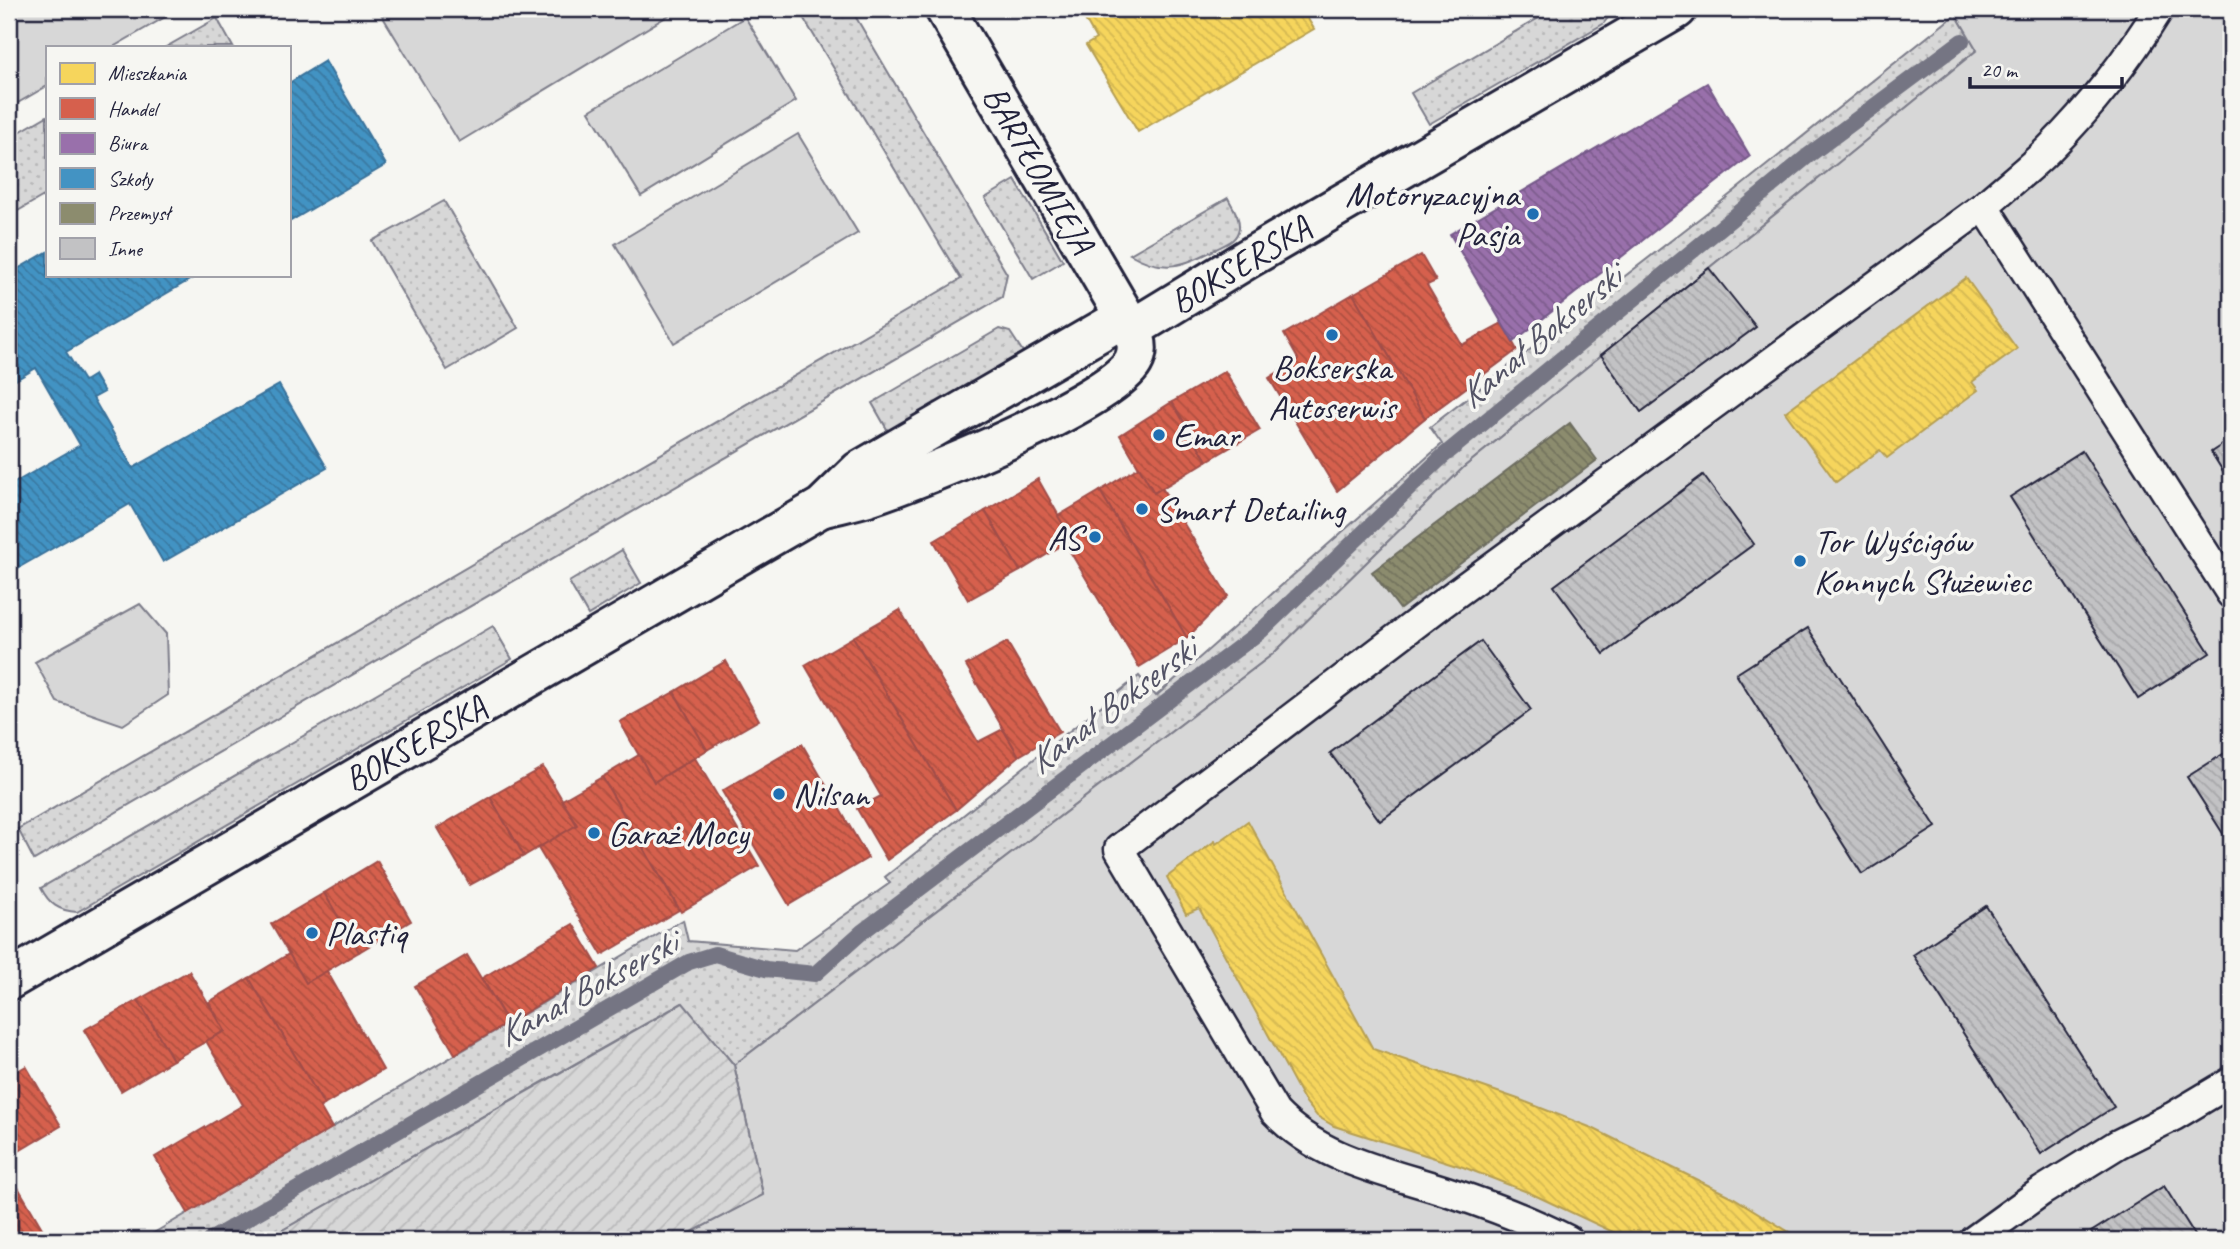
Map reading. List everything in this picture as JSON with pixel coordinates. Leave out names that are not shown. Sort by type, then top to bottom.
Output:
[{"type":"street","name":"BARTŁOMIEJA","points":[[945,9],[1129,323]]},
{"type":"street","name":"BOKSERSKA","points":[[9,980],[822,507],[859,471],[1258,252],[1677,9]]},
{"type":"street","name":"BOKSERSKA","points":[[822,507],[869,496],[915,480],[1072,407],[1112,383],[1134,360],[1138,348],[1129,323]]},
{"type":"lane","points":[[1568,1240],[1452,1193],[1344,1158],[1306,1139],[1289,1127],[1275,1112],[1119,849],[1439,606],[1984,206],[2049,149],[2135,48],[2159,9]]},
{"type":"lane","points":[[1984,206],[2231,594]]},
{"type":"lane","points":[[1973,1240],[2042,1191],[2118,1144],[2174,1116],[2231,1082]]},
{"type":"shaded area","points":[[9,9],[179,9],[115,46],[46,46],[46,87],[9,108]]},
{"type":"shaded area","points":[[378,9],[679,9],[459,142]]},
{"type":"shaded area","points":[[798,9],[851,9],[1007,274],[1002,297],[34,860],[18,829],[961,279]]},
{"type":"shaded area","points":[[1554,9],[1606,9],[1610,15],[1603,24],[1429,124],[1411,93]]},
{"type":"shaded area","name":"Tor Wyścigów Konnych Służewiec","points":[[1953,9],[2231,9],[2231,1240],[677,1240],[763,1194],[734,1065],[1273,654],[1464,467],[1977,50]]},
{"type":"shaded area","points":[[1956,14],[1977,50],[1464,467],[1273,654],[734,1065],[682,1003],[265,1240],[142,1240],[683,920],[688,941],[795,950],[890,883],[885,877],[1139,676],[1156,696],[1442,444],[1430,427],[1722,201]]},
{"type":"shaded area","points":[[745,17],[796,101],[641,196],[589,111]]},
{"type":"shaded area","points":[[217,18],[232,46],[168,46]]},
{"type":"shaded area","points":[[46,117],[46,195],[9,216],[9,138]]},
{"type":"shaded area","points":[[798,134],[858,233],[674,343],[615,244]]},
{"type":"shaded area","points":[[1015,180],[1063,261],[1033,279],[985,198]]},
{"type":"shaded area","points":[[1228,198],[1237,216],[1239,228],[1236,236],[1227,244],[1194,260],[1174,265],[1153,264],[1130,254]]},
{"type":"shaded area","points":[[444,201],[518,328],[447,370],[372,241]]},
{"type":"shaded area","points":[[999,329],[1010,332],[1027,358],[892,438],[872,403]]},
{"type":"shaded area","points":[[622,550],[641,583],[588,615],[569,582]]},
{"type":"shaded area","points":[[140,604],[166,634],[168,695],[123,725],[57,702],[35,662]]},
{"type":"shaded area","points":[[493,626],[512,659],[77,912],[60,908],[44,894],[41,888]]},
{"type":"shaded area","points":[[683,1003],[734,1065],[763,1195],[677,1240],[265,1240]]},
{"type":"building: Mieszkania","points":[[1079,9],[1302,9],[1314,29],[1138,132],[1086,45],[1096,39]]},
{"type":"building: Mieszkania","points":[[1966,278],[2017,349],[1972,382],[1978,390],[1887,458],[1880,450],[1836,482],[1785,412]]},
{"type":"building: Mieszkania","points":[[1248,821],[1373,1049],[1518,1099],[1592,1128],[1734,1198],[1802,1240],[1630,1240],[1530,1193],[1463,1167],[1334,1126],[1317,1116],[1304,1100],[1199,908],[1186,914],[1167,877],[1215,841],[1216,844]]},
{"type":"building: Handel","points":[[1421,255],[1436,281],[1427,285],[1462,345],[1502,323],[1517,350],[1425,418],[1353,294]]},
{"type":"building: Handel","points":[[1353,294],[1425,418],[1337,491],[1269,378],[1298,359],[1284,334]]},
{"type":"building: Handel","points":[[1225,371],[1260,430],[1207,461],[1172,402]]},
{"type":"building: Handel","points":[[1172,402],[1207,461],[1154,493],[1120,435]]},
{"type":"building: Handel","points":[[1139,467],[1154,493],[1162,488],[1228,596],[1187,638],[1100,491]]},
{"type":"building: Handel","points":[[1038,479],[1072,539],[1020,571],[985,511]]},
{"type":"building: Handel","points":[[1100,491],[1187,638],[1139,667],[1065,543],[1072,539],[1058,516]]},
{"type":"building: Handel","points":[[985,511],[1020,571],[968,600],[934,541]]},
{"type":"building: Handel","points":[[900,610],[978,742],[1003,729],[1019,756],[956,810],[853,637]]},
{"type":"building: Handel","points":[[853,637],[956,810],[887,860],[857,809],[881,796],[805,665]]},
{"type":"building: Handel","points":[[1007,642],[1060,732],[1019,756],[966,665]]},
{"type":"building: Handel","points":[[726,661],[759,720],[707,750],[674,692]]},
{"type":"building: Handel","points":[[674,692],[707,750],[654,782],[620,722]]},
{"type":"building: Handel","points":[[802,744],[868,858],[789,905],[722,791]]},
{"type":"building: Handel","points":[[639,755],[654,782],[695,758],[759,866],[681,912],[602,777]]},
{"type":"building: Handel","points":[[543,767],[577,825],[524,856],[490,797]]},
{"type":"building: Handel","points":[[602,777],[679,910],[602,955],[538,848],[577,825],[562,800]]},
{"type":"building: Handel","points":[[490,797],[524,856],[470,885],[437,828]]},
{"type":"building: Handel","points":[[377,861],[411,921],[359,952],[324,893]]},
{"type":"building: Handel","points":[[324,893],[359,952],[306,983],[271,924]]},
{"type":"building: Handel","points":[[573,924],[599,968],[508,1023],[482,978]]},
{"type":"building: Handel","points":[[289,954],[306,983],[327,971],[383,1070],[324,1105],[249,978]]},
{"type":"building: Handel","points":[[467,955],[508,1023],[455,1054],[415,986]]},
{"type":"building: Handel","points":[[189,971],[225,1031],[173,1060],[138,1000]]},
{"type":"building: Handel","points":[[249,978],[324,1105],[320,1107],[332,1128],[188,1213],[155,1157],[243,1105],[206,1041],[225,1031],[209,1002]]},
{"type":"building: Handel","points":[[138,1000],[173,1060],[121,1091],[84,1030]]},
{"type":"building: Handel","points":[[26,1066],[61,1126],[9,1157],[9,1076]]},
{"type":"building: Handel","points":[[9,1172],[49,1240],[9,1240]]},
{"type":"building: Biura","points":[[1707,83],[1750,156],[1513,342],[1450,234]]},
{"type":"building: Szkoły","points":[[325,61],[386,165],[290,221],[290,82]]},
{"type":"building: Szkoły","points":[[46,253],[46,276],[196,276],[66,352],[84,381],[94,375],[104,392],[93,398],[133,468],[279,385],[327,468],[163,562],[130,504],[18,568],[9,552],[9,486],[80,445],[36,368],[9,384],[9,274]]},
{"type":"building: Przemysł","points":[[1570,423],[1597,460],[1400,609],[1372,572]]},
{"type":"building: Inne","points":[[1709,268],[1756,327],[1641,412],[1601,355]]},
{"type":"building: Inne","points":[[2231,439],[2231,484],[2211,452]]},
{"type":"building: Inne","points":[[2082,451],[2210,653],[2138,699],[2010,497]]},
{"type":"building: Inne","points":[[1703,475],[1754,544],[1604,654],[1554,586]]},
{"type":"building: Inne","points":[[1808,628],[1936,827],[1862,874],[1736,674]]},
{"type":"building: Inne","points":[[1481,641],[1531,710],[1380,821],[1330,753]]},
{"type":"building: Inne","points":[[2231,749],[2231,846],[2187,777]]},
{"type":"building: Inne","points":[[1986,906],[2114,1107],[2041,1154],[1913,955]]},
{"type":"building: Inne","points":[[2164,1186],[2198,1240],[2096,1240],[2091,1232]]},
{"type":"waterway","name":"Kanał Bokserski","points":[[210,1240],[689,962],[715,954],[766,969],[815,974],[862,932],[1262,630],[1442,457],[1809,155],[1962,41]]},
{"type":"place","name":"Motoryzacyjna Pasja","points":[[1533,214]]},
{"type":"place","name":"Bokserska Autoserwis","points":[[1332,335]]},
{"type":"place","name":"Emar","points":[[1159,435]]},
{"type":"place","name":"Smart Detailing","points":[[1142,509]]},
{"type":"place","name":"AS","points":[[1095,537]]},
{"type":"place","name":"Tor Wyścigów Konnych Służewiec","points":[[1800,561]]},
{"type":"place","name":"Nilsan","points":[[779,794]]},
{"type":"place","name":"Garaż Mocy","points":[[594,833]]},
{"type":"place","name":"Plastiq","points":[[312,933]]}]
